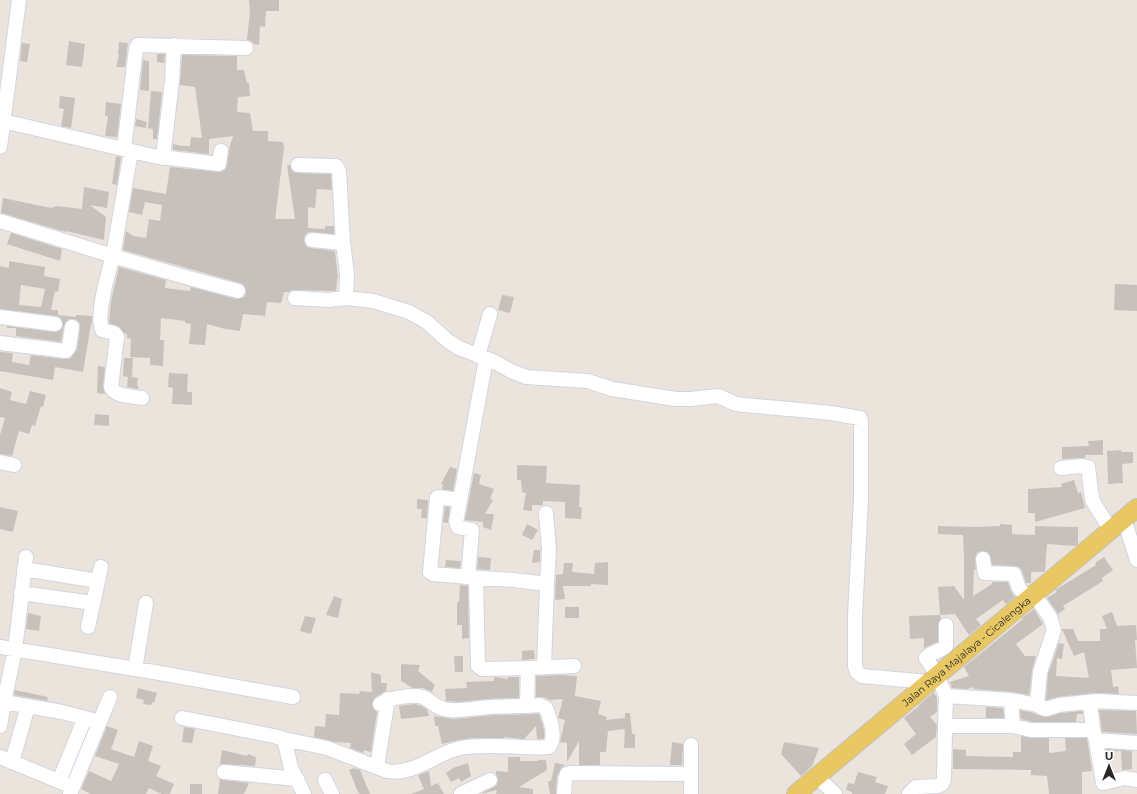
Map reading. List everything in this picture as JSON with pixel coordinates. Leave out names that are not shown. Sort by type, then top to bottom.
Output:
[{"type":"main road","name":"Jalan Raya Majalaya - Cicalengka","points":[[796,794],[1124,519]]},
{"type":"street","points":[[0,147],[2,121],[19,0]]},
{"type":"street","points":[[142,398],[112,391],[111,387],[117,337],[114,334],[102,330],[100,317],[113,256],[127,150],[136,46],[141,44],[246,48]]},
{"type":"street","points":[[163,158],[172,81],[174,45]]},
{"type":"street","points":[[2,121],[163,158],[219,164],[221,151]]},
{"type":"street","points":[[298,165],[336,166],[339,171],[342,244],[347,274],[346,298]]},
{"type":"street","points":[[0,221],[113,256],[238,291]]},
{"type":"street","points":[[312,240],[342,244]]},
{"type":"street","points":[[295,298],[329,300],[346,298],[373,301],[417,316],[427,322],[448,341],[459,348],[493,361],[526,377],[588,381],[612,389],[676,399],[718,396],[734,403],[744,405],[831,413],[860,418],[861,499],[855,616],[855,666],[857,672],[862,676],[933,678]]},
{"type":"street","points":[[490,314],[456,525],[458,527],[472,530],[472,578],[478,666],[482,669],[574,666]]},
{"type":"street","points":[[0,317],[55,324]]},
{"type":"street","points":[[0,343],[66,351],[69,347],[72,327]]},
{"type":"street","points":[[1061,468],[1081,466],[1088,467],[1092,499],[1095,505],[1124,519],[1137,560]]},
{"type":"street","points":[[459,500],[437,498],[430,572],[433,574],[547,584]]},
{"type":"street","points":[[544,667],[549,550],[546,513]]},
{"type":"street","points":[[983,558],[986,573],[1013,573],[1019,588],[1031,596],[1050,617],[1054,630],[1040,672],[1036,705]]},
{"type":"street","points":[[0,726],[15,650],[25,563],[98,581]]},
{"type":"street","points":[[88,627],[101,567]]},
{"type":"street","points":[[21,593],[93,603]]},
{"type":"street","points":[[135,669],[146,603]]},
{"type":"street","points":[[909,794],[916,787],[938,786],[942,784],[944,779],[944,726],[946,696],[933,678],[926,658],[928,655],[946,646],[946,625]]},
{"type":"street","points":[[0,647],[293,697]]},
{"type":"street","points":[[526,706],[528,668]]},
{"type":"street","points":[[182,718],[327,748],[387,771],[394,772],[401,772],[431,761],[451,751],[466,748],[511,746],[549,748],[552,742],[552,727],[546,708],[540,705],[491,706],[448,710],[435,706],[425,698],[419,696],[398,697],[384,702],[377,767]]},
{"type":"street","points":[[946,696],[1011,700],[1046,708],[1059,705],[1090,702],[1137,703]]},
{"type":"street","points":[[28,706],[6,759],[59,781],[71,790],[110,697]]},
{"type":"street","points":[[1011,700],[1013,726]]},
{"type":"street","points":[[4,702],[62,712],[100,722]]},
{"type":"street","points":[[1090,702],[1103,788],[1126,778],[1137,780]]},
{"type":"street","points":[[59,781],[85,718]]},
{"type":"street","points":[[944,726],[1013,726],[1031,730],[1094,735],[1137,743]]},
{"type":"street","points":[[284,739],[291,768],[298,779],[304,794]]},
{"type":"street","points":[[691,745],[691,794]]},
{"type":"street","points":[[224,772],[298,779]]},
{"type":"street","points":[[564,794],[567,774],[571,773],[691,774]]},
{"type":"street","points":[[816,776],[835,794]]},
{"type":"street","points":[[325,780],[332,794]]},
{"type":"street","points":[[465,793],[490,780]]},
{"type":"building","points":[[249,0],[279,0],[279,11],[266,11],[265,27],[260,26],[259,45],[247,40],[250,11]]},
{"type":"building","points":[[69,41],[85,44],[82,67],[66,65]]},
{"type":"building","points":[[119,42],[128,43],[125,67],[116,67],[119,55]]},
{"type":"building","points":[[22,43],[30,44],[27,62],[20,61]]},
{"type":"building","points":[[157,54],[165,54],[164,63],[157,62]]},
{"type":"building","points":[[182,55],[237,56],[237,70],[244,70],[247,83],[249,83],[250,96],[238,97],[237,112],[250,113],[253,131],[268,131],[268,141],[283,142],[284,148],[275,219],[295,219],[287,165],[290,165],[293,172],[297,173],[331,174],[332,190],[317,189],[315,208],[308,207],[308,228],[325,229],[325,226],[334,226],[334,234],[309,232],[305,235],[304,240],[307,247],[335,251],[338,279],[336,291],[292,290],[289,292],[284,292],[281,303],[267,302],[265,316],[243,314],[240,331],[207,324],[205,345],[189,344],[191,324],[185,323],[185,321],[161,318],[160,340],[164,340],[163,366],[150,365],[150,358],[130,357],[131,339],[127,338],[127,334],[120,328],[109,323],[111,301],[119,267],[166,280],[165,288],[190,291],[191,287],[236,299],[244,297],[246,293],[244,285],[240,283],[123,250],[126,231],[133,236],[146,238],[149,219],[160,221],[162,205],[145,202],[142,215],[129,212],[133,188],[166,194],[170,167],[218,172],[225,170],[227,166],[229,149],[233,136],[209,139],[209,154],[173,150],[173,144],[190,146],[191,137],[202,138],[195,87],[180,85]]},
{"type":"building","points":[[143,60],[149,61],[149,91],[140,90]]},
{"type":"building","points":[[151,91],[162,92],[157,139],[153,139],[153,129],[148,128]]},
{"type":"building","points":[[60,96],[75,98],[71,128],[61,126],[64,109],[59,108]]},
{"type":"building","points":[[106,102],[121,104],[117,137],[105,136],[108,116],[105,116]]},
{"type":"building","points":[[136,119],[147,122],[146,128],[135,126]]},
{"type":"building","points":[[116,156],[121,157],[117,185],[112,184]]},
{"type":"building","points":[[84,187],[109,192],[107,208],[90,205],[106,217],[104,240],[66,232],[1,213],[3,198],[51,208],[57,206],[82,209]]},
{"type":"building","points":[[11,233],[62,249],[60,261],[7,244]]},
{"type":"building","points":[[9,261],[45,267],[44,276],[60,279],[58,292],[55,291],[51,310],[58,310],[58,315],[76,317],[76,315],[92,316],[92,324],[83,372],[55,367],[53,380],[0,371],[0,352],[13,353],[12,362],[29,365],[31,355],[70,359],[77,349],[80,328],[80,324],[77,320],[69,319],[64,325],[61,342],[16,336],[16,328],[7,328],[7,326],[54,332],[61,329],[63,325],[60,318],[56,316],[0,309],[0,266],[9,268]],"holes":[[[21,285],[45,289],[41,307],[19,305]]]},
{"type":"building","points":[[1115,284],[1137,285],[1137,311],[1114,310]]},
{"type":"building","points":[[502,295],[514,297],[510,313],[498,310]]},
{"type":"building","points":[[124,358],[133,358],[132,377],[138,378],[138,389],[127,387],[128,377],[123,376]]},
{"type":"building","points":[[98,366],[105,367],[103,386],[105,394],[97,393]]},
{"type":"building","points":[[169,373],[188,374],[187,392],[192,392],[192,405],[172,404],[173,388],[168,387]]},
{"type":"building","points":[[0,388],[12,392],[10,400],[26,404],[30,391],[46,395],[35,426],[32,425],[29,434],[19,431],[12,456],[0,454],[0,435],[5,418],[0,417]]},
{"type":"building","points":[[95,414],[109,415],[109,426],[94,425]]},
{"type":"building","points":[[1103,440],[1103,455],[1085,455],[1085,458],[1062,459],[1062,447],[1089,446],[1088,441]]},
{"type":"building","points":[[1121,450],[1121,452],[1133,452],[1133,463],[1122,464],[1123,483],[1108,484],[1107,451]]},
{"type":"building","points":[[517,465],[547,466],[546,483],[580,485],[579,507],[582,507],[581,519],[565,518],[565,502],[543,501],[543,505],[532,505],[532,511],[523,510],[526,493],[522,492],[521,480],[517,480]]},
{"type":"building","points":[[450,467],[457,469],[453,491],[442,489],[443,484],[441,484]]},
{"type":"building","points":[[474,473],[481,475],[479,484],[494,489],[490,499],[493,500],[485,514],[494,514],[491,530],[483,527],[483,522],[465,520]]},
{"type":"building","points":[[1074,480],[1078,493],[1081,492],[1085,508],[1035,522],[1035,513],[1028,513],[1028,489],[1062,487],[1061,484]]},
{"type":"building","points":[[417,499],[428,500],[427,518],[421,518],[422,509],[417,509]]},
{"type":"building","points":[[0,507],[18,511],[13,532],[0,529]]},
{"type":"building","points":[[445,507],[450,507],[448,523],[443,522]]},
{"type":"building","points":[[527,524],[538,530],[532,540],[522,535]]},
{"type":"building","points":[[1000,524],[1012,525],[1012,534],[1035,535],[1035,526],[1078,527],[1078,544],[1076,546],[1047,544],[1045,571],[1031,572],[1031,583],[1026,583],[1019,567],[992,565],[989,553],[982,551],[977,553],[975,560],[976,570],[974,569],[973,596],[992,584],[992,582],[1008,582],[1015,597],[1006,604],[1003,600],[976,619],[981,625],[969,635],[955,614],[940,615],[938,587],[954,586],[964,600],[964,558],[963,535],[938,534],[938,526],[977,527],[1000,526]]},
{"type":"building","points":[[534,550],[540,550],[540,562],[532,563]]},
{"type":"building","points":[[478,557],[491,558],[490,570],[477,569]]},
{"type":"building","points":[[1104,557],[1113,570],[1102,578],[1103,581],[1063,606],[1065,609],[1058,614],[1047,598],[1057,592],[1055,590],[1096,565],[1095,563]]},
{"type":"building","points":[[446,560],[461,561],[460,568],[445,567]]},
{"type":"building","points":[[608,562],[608,585],[591,584],[591,586],[563,586],[565,599],[555,600],[556,575],[563,574],[564,563],[573,563],[572,572],[594,574],[595,563]]},
{"type":"building","points":[[460,585],[468,586],[469,638],[462,639],[462,625],[457,625],[457,602],[459,602]]},
{"type":"building","points":[[334,596],[342,599],[338,618],[326,615]]},
{"type":"building","points":[[565,607],[579,607],[579,618],[565,618]]},
{"type":"building","points":[[1034,609],[1043,624],[1016,644],[1025,656],[1036,656],[1032,671],[1029,695],[974,689],[973,687],[967,689],[952,688],[950,682],[969,676],[964,667]]},
{"type":"building","points":[[1112,612],[1117,626],[1136,625],[1137,640],[1135,640],[1137,668],[1111,670],[1113,687],[1118,686],[1119,694],[1095,693],[1058,697],[1046,700],[1048,674],[1059,643],[1064,644],[1062,659],[1057,658],[1056,676],[1089,678],[1084,652],[1074,656],[1062,629],[1073,629],[1078,641],[1100,641],[1100,629],[1107,629],[1102,616]]},
{"type":"building","points":[[28,613],[41,616],[39,631],[26,629]]},
{"type":"building","points":[[940,615],[941,619],[938,625],[938,642],[924,648],[924,638],[910,639],[909,616]]},
{"type":"building","points":[[305,616],[316,618],[311,634],[300,631]]},
{"type":"building","points":[[534,650],[535,659],[522,660],[522,651]]},
{"type":"building","points":[[454,656],[463,656],[463,672],[455,672]]},
{"type":"building","points":[[401,664],[420,665],[418,671],[435,685],[432,692],[423,688],[413,688],[401,681]]},
{"type":"building","points":[[371,672],[381,675],[381,683],[387,683],[386,691],[376,697],[372,703],[373,708],[377,712],[371,752],[364,750],[363,753],[350,748],[351,743],[335,742],[314,737],[315,726],[325,727],[326,714],[339,715],[340,693],[359,694],[360,691],[372,692]]},
{"type":"building","points":[[536,676],[577,676],[575,696],[601,701],[598,714],[607,717],[606,720],[625,718],[625,713],[630,713],[632,734],[635,734],[635,748],[624,748],[625,729],[608,731],[606,752],[600,752],[600,765],[579,765],[579,741],[567,762],[567,743],[560,742],[565,720],[558,718],[563,699],[550,700],[543,697],[536,697]]},
{"type":"building","points":[[494,677],[508,679],[508,677],[519,677],[519,698],[459,702],[446,701],[445,689],[467,688],[466,682],[494,681]]},
{"type":"building","points":[[138,688],[157,693],[154,703],[152,702],[151,705],[143,704],[144,700],[136,698]]},
{"type":"building","points":[[15,690],[48,697],[47,701],[14,695]]},
{"type":"building","points":[[934,692],[937,698],[937,712],[930,717],[937,725],[936,737],[912,755],[904,744],[916,734],[904,718]]},
{"type":"building","points":[[415,704],[427,709],[429,716],[401,719],[399,706]]},
{"type":"building","points":[[986,707],[1003,708],[1004,718],[986,718]]},
{"type":"building","points":[[1020,710],[1044,717],[1061,713],[1082,711],[1083,714],[1077,714],[1076,722],[1032,722],[1021,719]]},
{"type":"building","points":[[1099,710],[1136,711],[1137,734],[1102,732]]},
{"type":"building","points":[[539,714],[544,729],[544,739],[537,739],[536,726],[524,739],[504,737],[473,738],[442,744],[438,726],[435,726],[434,716],[454,719],[494,715]]},
{"type":"building","points":[[107,726],[118,730],[111,749],[134,757],[139,741],[153,746],[148,761],[161,766],[156,776],[174,784],[170,794],[162,794],[149,788],[146,794],[91,794],[81,789],[89,771],[111,781],[119,764],[95,756]]},
{"type":"building","points":[[184,727],[195,729],[192,743],[182,742]]},
{"type":"building","points":[[1021,736],[1031,738],[1049,738],[1049,753],[1066,751],[1065,738],[1087,738],[1092,771],[1082,772],[1082,794],[1049,794],[1047,776],[1031,775],[1031,770],[953,769],[953,749],[966,750],[966,756],[1013,757],[1013,752],[1021,752]]},
{"type":"building","points":[[672,742],[683,744],[682,765],[670,765]]},
{"type":"building","points":[[784,742],[819,748],[812,766],[801,776],[781,754]]},
{"type":"building","points":[[1106,749],[1132,751],[1132,769],[1122,770],[1121,751],[1106,752]]},
{"type":"building","points":[[222,750],[247,756],[248,754],[256,757],[255,766],[220,764]]},
{"type":"building","points":[[508,757],[520,757],[520,761],[546,760],[547,770],[519,787],[533,789],[533,794],[496,794],[497,790],[481,794],[497,785],[498,780],[496,771],[508,772]]},
{"type":"building","points":[[468,763],[471,776],[461,782],[459,778],[451,782],[446,773],[453,768]]},
{"type":"building","points":[[555,763],[565,765],[561,768],[557,777],[556,794],[550,794],[548,781],[551,781]]},
{"type":"building","points":[[354,768],[360,770],[370,794],[360,794],[358,792],[349,770]]},
{"type":"building","points":[[429,771],[431,786],[438,783],[444,794],[411,794],[424,789],[418,775]]},
{"type":"building","points":[[858,772],[877,777],[875,782],[888,786],[885,794],[852,794],[852,792],[846,790],[848,783],[854,784]]},
{"type":"building","points":[[220,779],[249,783],[244,794],[218,794]]},
{"type":"building","points":[[190,784],[202,784],[202,794],[190,794]]}]
